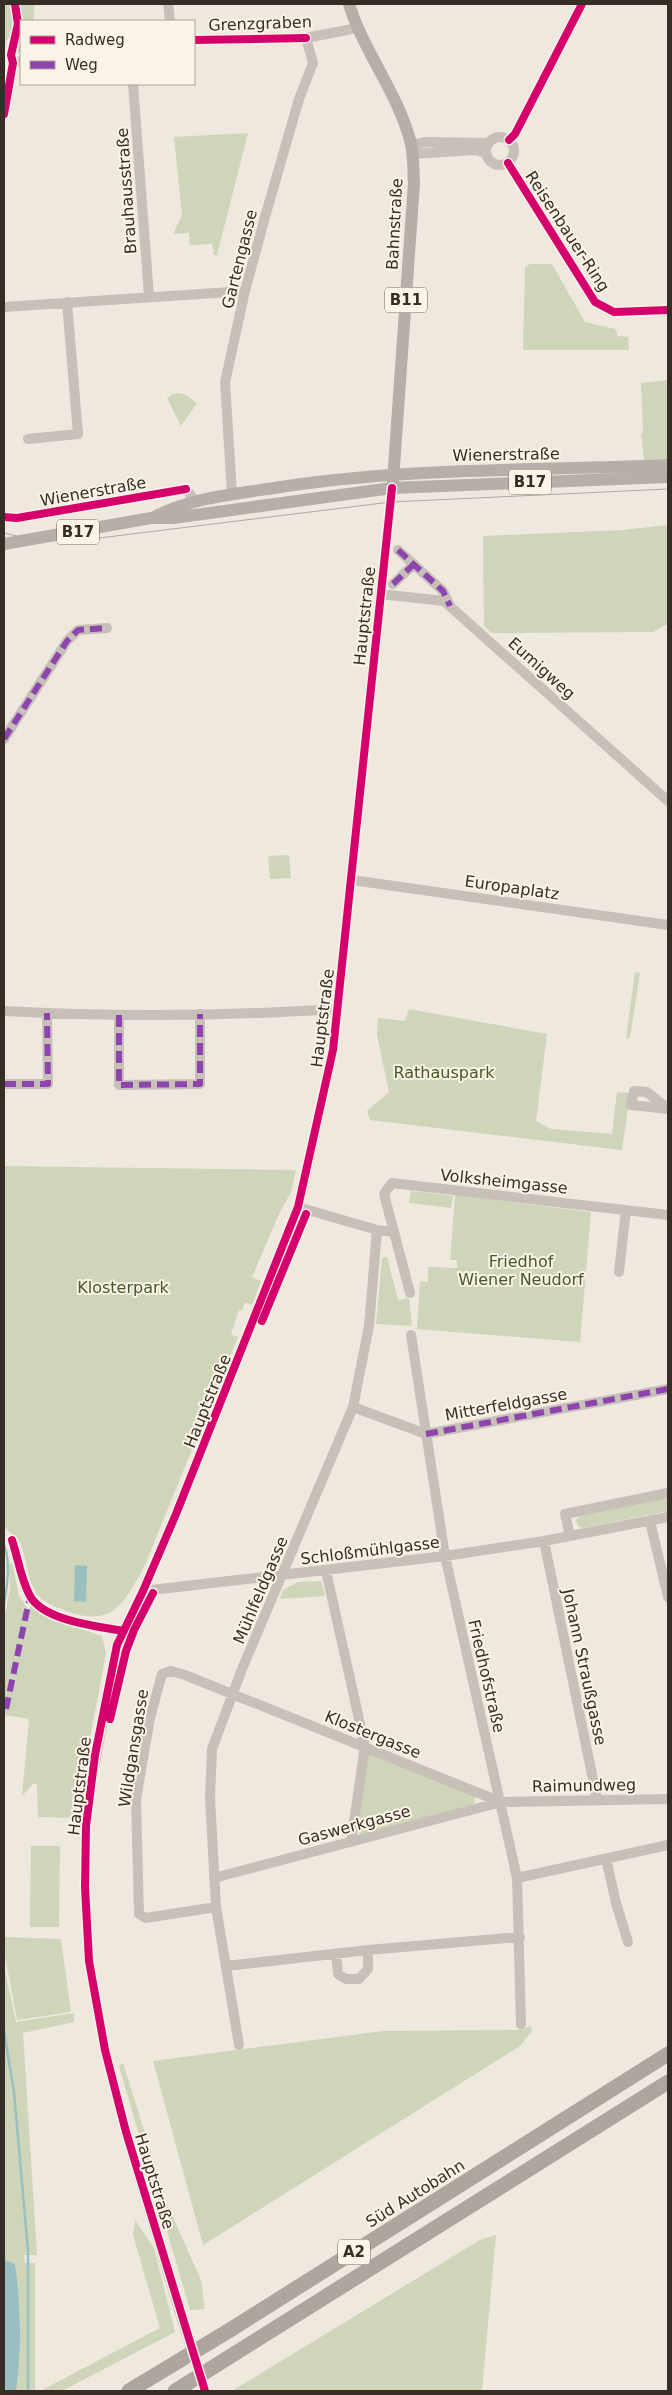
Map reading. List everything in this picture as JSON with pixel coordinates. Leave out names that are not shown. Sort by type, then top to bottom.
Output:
[{"type":"highway","name":"Süd Autobahn","points":[[129,2391],[230,2330],[668,2054]]},
{"type":"highway","name":"A2","points":[[175,2391],[668,2082]]},
{"type":"main road","name":"Bahnstraße","points":[[350,4],[357,28],[404,122],[412,149],[414,192],[392,488]]},
{"type":"main road","name":"Wienerstraße","points":[[151,518],[170,509],[232,494],[394,473],[668,465]]},
{"type":"main road","name":"Wienerstraße","points":[[4,544],[151,518],[173,518],[392,488],[668,477]]},
{"type":"street","points":[[168,4],[170,20]]},
{"type":"street","points":[[509,140],[515,134],[582,4]]},
{"type":"street","name":"Grenzgraben","points":[[195,40],[306,38],[357,28]]},
{"type":"street","name":"Gartengasse","points":[[232,494],[226,382],[245,292],[299,99],[313,63],[306,38]]},
{"type":"street","points":[[4,114],[17,62]]},
{"type":"street","name":"Brauhausstraße","points":[[133,85],[149,296]]},
{"type":"street","name":"Reisenbauer-Ring","points":[[412,149],[475,150],[488,148],[497,137],[509,140],[514,149],[514,154],[508,163],[498,165],[493,163],[488,148]]},
{"type":"street","name":"Reisenbauer-Ring","points":[[508,163],[596,302],[614,312],[668,310]]},
{"type":"street","points":[[4,307],[149,296],[245,292]]},
{"type":"street","points":[[28,439],[78,434],[67,302]]},
{"type":"street","name":"Hauptstraße","points":[[205,2391],[123,2122],[105,2050],[89,1961],[85,1887],[87,1817],[95,1755],[113,1660],[123,1631],[144,1591],[298,1207],[323,1101],[333,1050],[392,488]]},
{"type":"street","name":"Wienerstraße","points":[[4,518],[17,518],[186,489],[196,502]]},
{"type":"street","points":[[398,550],[443,591],[450,606]]},
{"type":"street","points":[[394,584],[414,564]]},
{"type":"street","name":"Eumigweg","points":[[380,594],[437,599],[450,606],[668,801]]},
{"type":"street","points":[[4,739],[67,641],[78,630],[107,628]]},
{"type":"street","name":"Europaplatz","points":[[352,880],[668,925]]},
{"type":"street","points":[[4,1011],[200,1014],[337,1009]]},
{"type":"street","points":[[4,1084],[48,1084],[47,1013]]},
{"type":"street","points":[[119,1014],[119,1085],[200,1084],[200,1014]]},
{"type":"street","name":"Volksheimgasse","points":[[393,1232],[384,1194],[392,1183],[668,1214]]},
{"type":"street","points":[[298,1207],[376,1230],[393,1232],[410,1293]]},
{"type":"street","points":[[619,1272],[626,1210]]},
{"type":"street","name":"Mühlfeldgasse","points":[[239,2045],[216,1907],[210,1798],[212,1749],[242,1669],[353,1407],[369,1326],[376,1230]]},
{"type":"street","name":"Friedhofstraße","points":[[411,1335],[445,1556],[517,1878],[521,2024]]},
{"type":"street","name":"Mitterfeldgasse","points":[[353,1407],[426,1434],[668,1389]]},
{"type":"street","points":[[570,1536],[565,1514],[668,1493]]},
{"type":"street","name":"Schloßmühlgasse","points":[[144,1591],[445,1556],[544,1542],[668,1517]]},
{"type":"street","points":[[650,1521],[668,1597]]},
{"type":"street","points":[[12,1540],[30,1596],[42,1609],[70,1620],[123,1631]]},
{"type":"street","name":"Johann Straußgasse","points":[[544,1542],[597,1798]]},
{"type":"street","points":[[326,1571],[365,1746],[351,1842]]},
{"type":"street","name":"Wildgansgasse","points":[[216,1907],[146,1918],[139,1914],[136,1800],[150,1718],[162,1674],[171,1671],[185,1675],[233,1696]]},
{"type":"street","name":"Klostergasse","points":[[233,1696],[272,1708],[501,1802]]},
{"type":"street","name":"Raimundweg","points":[[501,1802],[597,1798],[668,1799]]},
{"type":"street","name":"Gaswerkgasse","points":[[214,1878],[501,1802]]},
{"type":"street","points":[[517,1878],[668,1845]]},
{"type":"street","points":[[606,1859],[625,1943],[638,1937]]},
{"type":"street","points":[[226,1966],[368,1950],[520,1936]]},
{"type":"street","points":[[336,1954],[338,1974],[346,1979],[359,1978],[368,1969],[368,1950]]},
{"type":"green space","points":[[4,4],[34,4],[34,20],[20,20],[20,53],[16,53],[18,47],[15,46],[18,31],[12,33],[4,45]]},
{"type":"green space","points":[[248,133],[217,255],[214,255],[212,244],[190,245],[189,233],[173,234],[182,215],[174,137]]},
{"type":"green space","points":[[530,264],[552,264],[585,322],[615,329],[618,336],[628,337],[629,350],[523,350],[525,267]]},
{"type":"green space","points":[[668,380],[668,459],[644,460],[641,434],[643,433],[641,383]]},
{"type":"green space","points":[[179,393],[186,395],[197,403],[181,426],[167,398]]},
{"type":"green space","points":[[668,525],[668,624],[653,632],[492,633],[484,626],[483,536],[623,530]]},
{"type":"green space","points":[[289,855],[291,878],[270,879],[268,856]]},
{"type":"green space","points":[[635,972],[640,973],[630,1038],[626,1038]]},
{"type":"green space","name":"Rathauspark","points":[[409,1009],[547,1034],[536,1121],[551,1129],[612,1134],[617,1092],[630,1093],[622,1150],[370,1120],[367,1111],[389,1092],[377,1035],[378,1018],[405,1021]]},
{"type":"green space","name":"Klosterpark","points":[[4,1166],[296,1170],[291,1192],[279,1214],[252,1277],[261,1281],[252,1305],[245,1302],[242,1311],[239,1310],[231,1334],[238,1337],[144,1567],[123,1601],[106,1614],[95,1616],[66,1611],[40,1597],[31,1582],[20,1543],[4,1527]]},
{"type":"green space","points":[[411,1191],[453,1196],[451,1208],[409,1203]]},
{"type":"green space","name":"Friedhof Wiener Neudorf","points":[[455,1195],[591,1212],[580,1342],[417,1329],[420,1281],[428,1282],[428,1267],[457,1268],[457,1260],[450,1260]]},
{"type":"green space","points":[[387,1257],[398,1300],[409,1298],[412,1326],[376,1324],[382,1258]]},
{"type":"green space","points":[[668,1498],[668,1511],[584,1528],[579,1527],[576,1521],[580,1515]]},
{"type":"green space","points":[[12,1563],[19,1596],[29,1611],[31,1602],[57,1621],[102,1636],[106,1653],[75,1818],[38,1817],[37,1784],[33,1784],[22,1796],[29,1719],[4,1715],[4,1619],[10,1589],[9,1564]]},
{"type":"green space","points":[[321,1581],[325,1596],[280,1599],[283,1590],[298,1582]]},
{"type":"green space","points":[[376,1753],[475,1796],[474,1804],[362,1835],[356,1830],[368,1754]]},
{"type":"green space","points":[[31,1846],[60,1846],[59,1927],[30,1927]]},
{"type":"green space","points":[[4,1937],[61,1939],[71,2012],[17,2020],[4,1950]]},
{"type":"green space","points":[[4,1966],[16,2022],[74,2013],[74,2022],[23,2033],[37,2255],[24,2255],[25,2263],[35,2263],[35,2391],[16,2391],[20,2344],[19,2295],[15,2264],[4,2260]]},
{"type":"green space","points":[[531,2026],[532,2031],[520,2046],[203,2245],[153,2061],[383,2031],[516,2030]]},
{"type":"green space","points":[[123,2063],[167,2204],[201,2280],[205,2309],[190,2310],[119,2066]]},
{"type":"green space","points":[[135,2220],[154,2248],[175,2332],[62,2391],[40,2391],[160,2328],[133,2235]]},
{"type":"green space","points":[[496,2235],[482,2391],[232,2391],[480,2240]]},
{"type":"water","points":[[75,1565],[87,1566],[86,1602],[74,1601]]},
{"type":"water","points":[[4,2260],[15,2264],[19,2295],[20,2344],[16,2391],[4,2391]]},
{"type":"waterway","points":[[4,1545],[8,1567],[4,1604]]},
{"type":"waterway","points":[[4,2031],[14,2092],[28,2251],[28,2391]]},
{"type":"tram line","points":[[4,533],[33,540],[75,541],[391,502],[668,489]]},
{"type":"marked path","points":[[398,550],[443,591],[450,606]]},
{"type":"marked path","points":[[393,584],[414,564]]},
{"type":"marked path","points":[[4,739],[67,641],[78,630],[107,628]]},
{"type":"marked path","points":[[4,1084],[48,1084],[47,1013]]},
{"type":"marked path","points":[[119,1015],[119,1085],[200,1084],[200,1014]]},
{"type":"marked path","points":[[426,1434],[668,1389]]},
{"type":"marked path","points":[[6,1709],[30,1596]]},
{"type":"cycle path","points":[[4,114],[13,63],[11,55],[18,24],[15,4]]},
{"type":"cycle path","points":[[509,140],[515,134],[582,4]]},
{"type":"cycle path","points":[[195,40],[306,38]]},
{"type":"cycle path","points":[[508,163],[595,302],[614,312],[668,310]]},
{"type":"cycle path","points":[[205,2391],[126,2132],[105,2050],[89,1961],[85,1887],[86,1826],[95,1755],[117,1645],[143,1591],[176,1514],[298,1207],[333,1050],[392,488]]},
{"type":"cycle path","points":[[4,517],[17,518],[186,489]]},
{"type":"cycle path","points":[[262,1321],[306,1214]]},
{"type":"cycle path","points":[[12,1540],[24,1583],[30,1596],[37,1604],[59,1617],[123,1631]]},
{"type":"cycle path","points":[[110,1719],[126,1651],[134,1630],[153,1593]]}]
